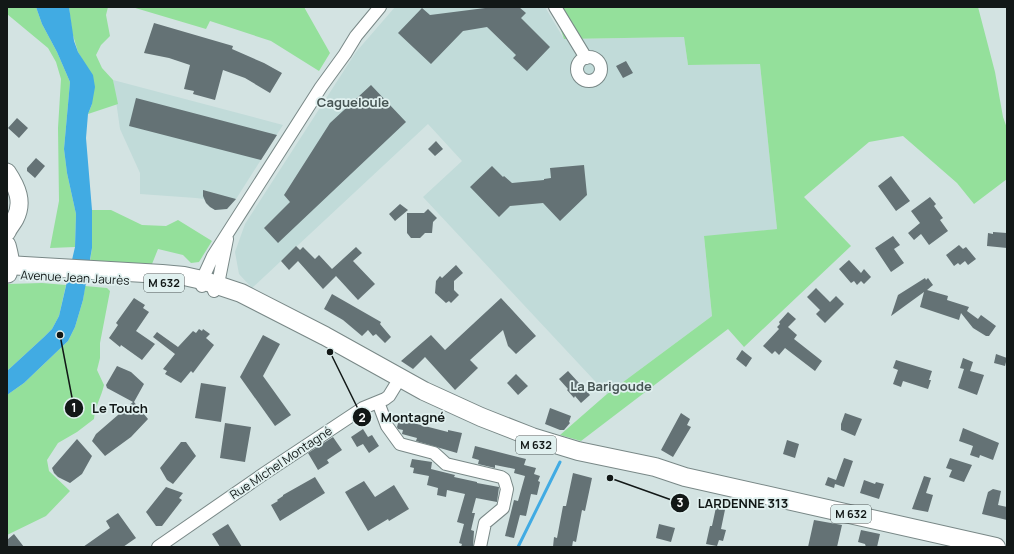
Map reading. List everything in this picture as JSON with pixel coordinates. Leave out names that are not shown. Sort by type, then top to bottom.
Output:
[{"type":"main road","name":"Avenue Jean Jaurès","points":[[8,269],[104,276],[184,276],[209,286]]},
{"type":"main road","name":"M 632","points":[[209,286],[241,293],[325,336],[398,382],[466,421],[520,440],[604,464],[654,475],[685,477],[996,547]]},
{"type":"street","points":[[209,286],[209,263],[321,87],[356,36],[380,7]]},
{"type":"street","points":[[556,7],[586,58]]},
{"type":"street","points":[[7,172],[12,179],[19,197],[20,206],[7,232]]},
{"type":"street","points":[[209,286],[228,233]]},
{"type":"street","points":[[7,245],[8,269]]},
{"type":"street","name":"Rue Michel Montagné","points":[[158,547],[351,416],[389,396],[398,382]]},
{"type":"street","points":[[378,402],[387,426],[400,444],[434,453],[446,464],[504,479],[507,488],[503,508],[485,523],[480,547]]},
{"type":"shaded area","points":[[395,7],[545,7],[564,39],[684,37],[688,65],[760,64],[777,229],[704,237],[712,316],[607,394],[423,197],[462,161],[428,124],[252,288],[239,274],[235,252],[245,224],[356,52]]},
{"type":"shaded area","points":[[113,80],[283,125],[236,199],[227,209],[215,210],[208,205],[204,199],[140,194],[140,173],[120,129]]},
{"type":"green space","points":[[7,7],[36,7],[42,24],[57,52],[70,82],[64,149],[67,173],[76,214],[75,247],[50,248],[59,201],[58,128],[61,79],[56,62],[48,48],[7,14]]},
{"type":"green space","points":[[69,7],[108,7],[106,15],[110,36],[101,45],[96,55],[102,68],[113,80],[118,104],[88,114],[92,104],[82,59],[78,52],[72,32]]},
{"type":"green space","points":[[132,7],[304,7],[330,53],[319,71],[271,41],[210,21],[206,29]]},
{"type":"green space","points":[[553,7],[978,7],[995,72],[1003,117],[1007,128],[1007,179],[974,204],[957,183],[903,136],[869,142],[804,197],[851,246],[744,347],[728,329],[581,441],[560,435],[607,394],[712,316],[704,236],[777,229],[760,64],[688,65],[684,37],[564,39]]},
{"type":"green space","points":[[92,210],[111,210],[142,225],[166,226],[178,220],[212,241],[199,262],[191,263],[183,255],[158,249],[152,264],[90,261],[92,248]]},
{"type":"green space","points":[[42,283],[66,285],[59,316],[52,329],[7,371],[7,284]]},
{"type":"green space","points":[[85,286],[107,288],[110,291],[100,343],[100,358],[97,370],[104,385],[94,419],[77,432],[58,443],[47,460],[49,471],[70,491],[46,516],[7,535],[7,395],[24,383],[68,341],[75,327],[83,300]]},
{"type":"water","points":[[36,7],[69,7],[74,41],[78,52],[93,75],[95,87],[92,104],[88,114],[86,138],[92,210],[92,248],[83,300],[75,327],[68,341],[24,383],[7,395],[7,371],[52,329],[59,316],[75,247],[76,214],[67,173],[64,149],[70,82],[57,52],[42,24]]},
{"type":"building","points":[[493,7],[519,7],[526,13],[521,18],[550,47],[527,71],[513,58],[516,55],[487,27],[463,31],[431,64],[398,33],[422,8],[430,15]]},
{"type":"building","points":[[154,23],[233,46],[232,49],[264,63],[282,73],[270,93],[245,78],[223,70],[215,100],[193,94],[194,91],[184,89],[190,65],[169,58],[144,53]]},
{"type":"building","points":[[626,61],[633,73],[623,78],[616,66]]},
{"type":"building","points":[[371,85],[406,122],[278,243],[264,228],[290,202],[284,195],[330,123]]},
{"type":"building","points":[[136,98],[277,135],[261,160],[129,126]]},
{"type":"building","points":[[17,118],[28,128],[19,138],[8,128]]},
{"type":"building","points":[[436,141],[443,149],[435,156],[428,149]]},
{"type":"building","points":[[36,158],[45,166],[35,178],[27,171],[27,168]]},
{"type":"building","points":[[584,165],[587,195],[560,221],[543,203],[510,206],[499,217],[470,187],[492,166],[503,177],[504,176],[512,183],[551,178],[550,168]]},
{"type":"building","points":[[891,176],[910,201],[896,211],[878,186]]},
{"type":"building","points":[[203,190],[236,199],[227,209],[215,210],[206,203],[203,196]]},
{"type":"building","points":[[930,197],[936,204],[934,206],[943,218],[940,220],[948,231],[929,245],[921,234],[914,240],[908,233],[920,223],[911,211]]},
{"type":"building","points":[[400,204],[408,210],[395,221],[389,214]]},
{"type":"building","points":[[428,209],[437,218],[433,222],[432,233],[425,233],[420,238],[411,238],[407,233],[407,213],[424,213]]},
{"type":"building","points":[[993,232],[1007,233],[1007,248],[987,246],[988,233],[993,234]]},
{"type":"building","points":[[893,236],[900,245],[894,249],[904,263],[891,272],[875,248]]},
{"type":"building","points":[[959,245],[963,249],[966,247],[976,259],[968,265],[965,261],[960,265],[958,263],[954,266],[946,255]]},
{"type":"building","points":[[296,246],[300,250],[303,247],[315,259],[319,255],[332,269],[356,247],[362,253],[353,261],[375,284],[358,300],[336,276],[323,289],[298,261],[289,270],[281,261]]},
{"type":"building","points":[[849,260],[861,273],[864,269],[871,277],[864,284],[861,281],[857,285],[854,281],[851,283],[839,269]]},
{"type":"building","points":[[456,265],[463,273],[454,281],[454,290],[459,295],[451,303],[449,301],[446,303],[435,293],[436,281],[440,276],[442,278]]},
{"type":"building","points":[[925,278],[926,280],[928,278],[933,285],[927,290],[948,296],[947,300],[969,307],[967,311],[978,319],[981,315],[996,326],[989,336],[986,336],[973,328],[961,313],[959,320],[920,307],[924,292],[891,316],[898,295]]},
{"type":"building","points":[[816,288],[830,302],[836,296],[844,304],[825,323],[816,314],[820,310],[807,297]]},
{"type":"building","points":[[332,294],[381,322],[380,324],[391,337],[385,343],[376,334],[373,336],[368,330],[362,336],[343,320],[324,309]]},
{"type":"building","points":[[134,298],[145,305],[143,308],[149,312],[136,331],[155,344],[142,360],[121,345],[120,347],[109,338],[118,325],[116,323]]},
{"type":"building","points":[[501,298],[536,336],[516,354],[508,346],[503,330],[470,360],[478,368],[455,390],[425,357],[413,369],[401,361],[431,335],[445,350]]},
{"type":"building","points":[[788,312],[796,319],[788,327],[797,335],[794,339],[822,361],[815,371],[785,348],[779,355],[775,351],[772,354],[763,346],[779,329],[777,327],[780,324],[779,322]]},
{"type":"building","points":[[199,329],[202,331],[203,329],[210,334],[206,338],[214,345],[193,373],[191,371],[181,383],[165,374],[167,371],[163,369],[175,354],[153,337],[157,332],[178,347],[193,331],[196,333]]},
{"type":"building","points":[[263,335],[280,344],[263,376],[291,415],[275,426],[240,377]]},
{"type":"building","points":[[742,350],[752,358],[746,367],[736,359]]},
{"type":"building","points":[[996,354],[1007,358],[1005,366],[994,363]]},
{"type":"building","points":[[963,358],[973,362],[970,371],[984,375],[977,395],[958,388],[964,369],[960,368]]},
{"type":"building","points":[[896,360],[932,371],[928,389],[903,381],[901,387],[893,384],[898,370],[893,368]]},
{"type":"building","points":[[117,366],[131,372],[144,384],[134,402],[148,419],[131,437],[105,456],[92,441],[96,434],[133,402],[107,388],[106,385]]},
{"type":"building","points":[[568,371],[590,395],[581,403],[575,396],[574,398],[559,379]]},
{"type":"building","points":[[516,374],[528,386],[518,395],[507,383]]},
{"type":"building","points":[[201,383],[226,387],[221,422],[195,418]]},
{"type":"building","points":[[550,408],[571,416],[570,423],[564,430],[560,430],[545,424]]},
{"type":"building","points":[[681,413],[690,419],[687,425],[691,427],[673,457],[661,450]]},
{"type":"building","points":[[845,413],[862,419],[855,436],[841,430],[841,424]]},
{"type":"building","points":[[400,416],[414,419],[413,423],[448,432],[448,430],[462,433],[457,453],[416,441],[417,438],[402,434],[403,430],[398,429],[397,427]]},
{"type":"building","points":[[225,423],[251,427],[245,462],[220,458]]},
{"type":"building","points":[[963,428],[999,443],[993,460],[980,455],[979,458],[970,455],[973,446],[959,441]]},
{"type":"building","points":[[363,429],[368,437],[372,435],[379,446],[369,453],[363,444],[357,447],[351,437]]},
{"type":"building","points":[[333,437],[342,450],[327,460],[329,463],[318,470],[308,453]]},
{"type":"building","points":[[77,439],[92,456],[82,474],[70,483],[58,477],[52,468]]},
{"type":"building","points":[[787,440],[799,444],[795,458],[783,454]]},
{"type":"building","points":[[181,442],[186,442],[196,456],[173,484],[167,480],[160,468]]},
{"type":"building","points":[[475,446],[526,459],[524,465],[536,468],[534,474],[540,476],[537,495],[531,494],[526,516],[520,515],[514,538],[505,536],[514,500],[518,501],[525,476],[514,473],[515,469],[495,465],[495,468],[478,464],[479,460],[472,458]]},
{"type":"building","points":[[844,458],[853,461],[844,487],[835,484],[834,488],[825,485],[828,477],[836,480]]},
{"type":"building","points":[[950,458],[972,465],[964,482],[949,477],[952,470],[946,468]]},
{"type":"building","points":[[412,459],[432,462],[431,469],[455,475],[454,477],[499,487],[497,502],[476,498],[472,513],[475,513],[471,530],[474,531],[473,547],[461,547],[462,544],[459,543],[464,524],[457,522],[465,494],[447,490],[446,497],[437,495],[438,488],[427,485],[429,476],[413,473],[414,468],[410,467]]},
{"type":"building","points":[[573,473],[592,478],[585,511],[582,510],[576,542],[573,541],[572,547],[553,547],[554,537],[557,538],[563,506],[566,506]]},
{"type":"building","points":[[924,476],[931,478],[926,493],[933,495],[928,512],[912,509]]},
{"type":"building","points":[[315,477],[325,493],[280,521],[271,505],[278,501],[277,500],[283,495]]},
{"type":"building","points":[[864,480],[875,484],[876,482],[884,484],[879,499],[860,493]]},
{"type":"building","points":[[364,481],[375,497],[394,485],[409,509],[368,531],[345,492]]},
{"type":"building","points":[[166,487],[183,493],[179,498],[182,500],[162,526],[156,526],[146,512]]},
{"type":"building","points":[[993,489],[1001,491],[998,505],[1007,507],[1007,520],[982,514],[988,492]]},
{"type":"building","points":[[718,498],[727,500],[721,529],[726,530],[723,541],[719,540],[717,546],[706,544],[710,526],[712,526]]},
{"type":"building","points":[[118,513],[136,538],[123,547],[83,547],[110,528],[106,521]]},
{"type":"building","points":[[814,520],[842,525],[837,547],[808,547]]},
{"type":"building","points":[[228,524],[242,547],[220,547],[212,534]]},
{"type":"building","points":[[659,524],[675,528],[671,542],[656,538]]},
{"type":"building","points":[[861,530],[880,534],[877,547],[866,547],[865,544],[858,542]]},
{"type":"building","points":[[14,534],[24,547],[7,547],[7,540]]},
{"type":"waterway","points":[[518,547],[560,462]]},
{"type":"place","name":"Le Touch","points":[[60,335]]},
{"type":"place","name":"Montagné","points":[[330,352]]},
{"type":"place","name":"LARDENNE 313","points":[[610,478]]},
{"type":"district","name":"Cagueloule","points":[[353,102]]},
{"type":"district","name":"La Barigoude","points":[[611,386]]}]
